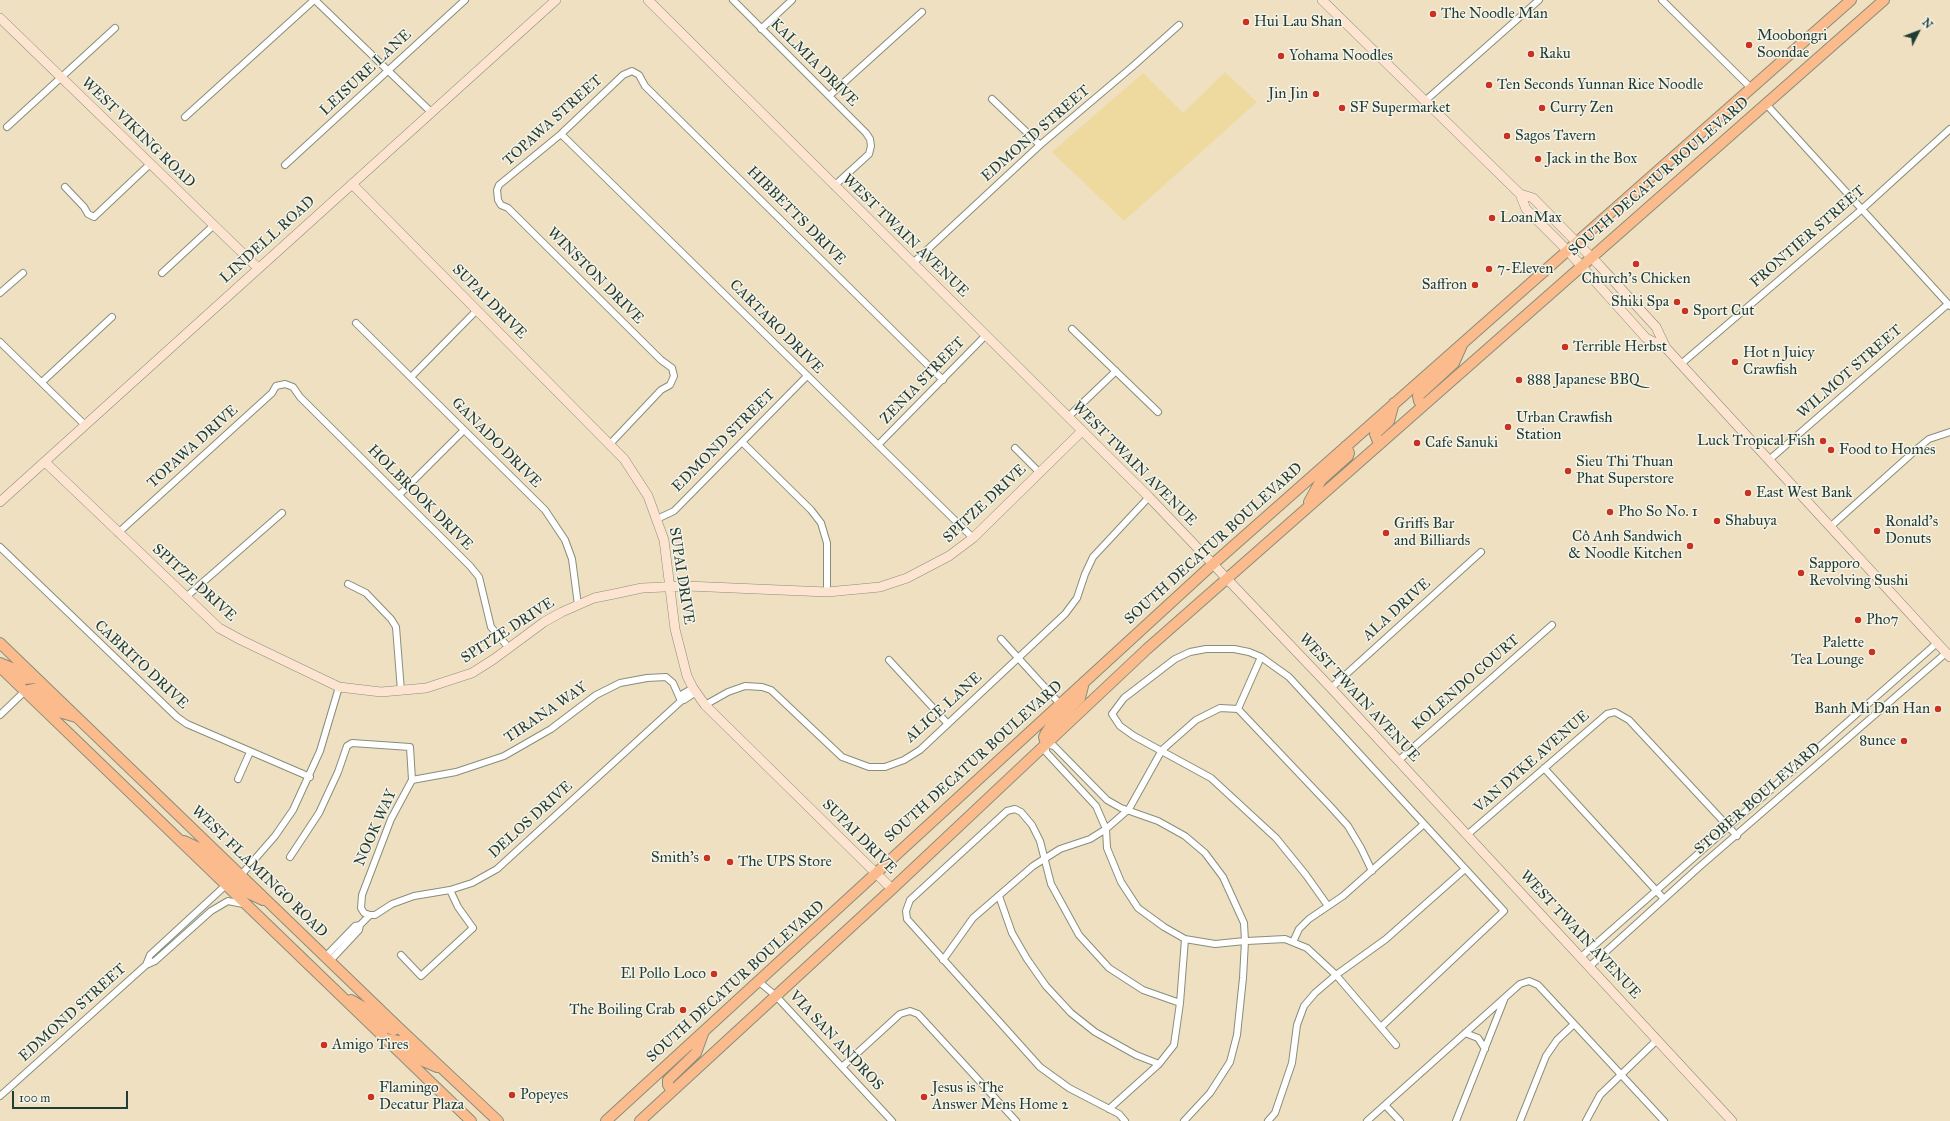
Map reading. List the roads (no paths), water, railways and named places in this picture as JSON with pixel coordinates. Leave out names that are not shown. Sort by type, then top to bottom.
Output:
[{"type":"main road","name":"SOUTH DECATUR BOULEVARD","points":[[606,1121],[1213,564],[1566,250],[1851,0]]},
{"type":"main road","name":"SOUTH DECATUR BOULEVARD","points":[[640,1121],[1227,578],[1591,256],[1884,0]]},
{"type":"main road","points":[[1422,406],[1418,396],[1454,363],[1464,342]]},
{"type":"main road","points":[[1379,444],[1375,434],[1389,421],[1394,403]]},
{"type":"main road","points":[[1305,509],[1321,480],[1348,456],[1349,453],[1346,446]]},
{"type":"main road","name":"WEST FLAMINGO ROAD","points":[[0,643],[327,959],[498,1121]]},
{"type":"main road","points":[[0,663],[12,668],[24,679],[36,678]]},
{"type":"main road","points":[[0,667],[471,1121]]},
{"type":"main road","points":[[1046,744],[1044,737],[1050,726],[1080,698],[1084,682]]},
{"type":"main road","points":[[25,691],[34,689],[60,712],[78,718]]},
{"type":"main road","points":[[177,838],[199,848],[232,878],[236,879],[241,875]]},
{"type":"main road","points":[[226,885],[238,884],[246,892],[270,904]]},
{"type":"main road","points":[[338,993],[365,1008],[386,1027],[394,1030],[398,1027]]},
{"type":"main road","points":[[672,1091],[668,1085],[668,1080],[696,1053],[704,1031]]},
{"type":"main road","points":[[386,1039],[399,1041],[422,1061],[442,1069]]},
{"type":"street","points":[[185,117],[315,0],[431,112]]},
{"type":"street","name":"LEISURE LANE","points":[[285,165],[465,0]]},
{"type":"street","name":"LINDELL ROAD","points":[[0,502],[556,0]]},
{"type":"street","name":"WEST TWAIN AVENUE","points":[[648,0],[834,186],[1150,497],[1331,688],[1732,1121]]},
{"type":"street","name":"KALMIA DRIVE","points":[[732,0],[866,133],[870,139],[871,146],[869,154],[865,160],[834,186]]},
{"type":"street","points":[[761,29],[792,0]]},
{"type":"street","points":[[1322,0],[1520,194],[1526,209],[1581,266],[1646,338],[1666,348]]},
{"type":"street","points":[[1425,101],[1539,0]]},
{"type":"street","points":[[1662,0],[1751,88]]},
{"type":"street","points":[[829,96],[922,12]]},
{"type":"street","name":"WEST VIKING ROAD","points":[[0,18],[258,268]]},
{"type":"street","name":"EDMOND STREET","points":[[913,263],[1040,145],[1126,72],[1178,25]]},
{"type":"street","points":[[7,127],[115,28]]},
{"type":"street","name":"TOPAWA STREET","points":[[497,194],[499,186],[561,134],[623,75],[632,71]]},
{"type":"street","name":"HIBBETTS DRIVE","points":[[632,71],[639,75],[645,86],[943,380]]},
{"type":"street","points":[[992,98],[1040,145]]},
{"type":"street","points":[[1766,104],[1949,305]]},
{"type":"street","name":"FRONTIER STREET","points":[[1681,364],[1861,210],[1950,129]]},
{"type":"street","name":"CARTARO DRIVE","points":[[561,134],[973,538]]},
{"type":"street","points":[[65,187],[84,207],[88,214],[94,217],[150,164]]},
{"type":"street","name":"SUPAI DRIVE","points":[[352,184],[624,459],[648,496],[664,540],[680,654],[686,676],[694,690],[705,705],[892,889]]},
{"type":"street","name":"WINSTON DRIVE","points":[[497,194],[501,205],[508,208],[661,360],[672,368],[674,376],[670,385],[661,390],[610,444]]},
{"type":"street","points":[[1520,194],[1533,198],[1591,256],[1656,327],[1666,348],[1948,655]]},
{"type":"street","points":[[162,273],[214,226]]},
{"type":"street","points":[[0,294],[23,273]]},
{"type":"street","name":"WILMOT STREET","points":[[1769,460],[1949,305]]},
{"type":"street","points":[[411,377],[477,310]]},
{"type":"street","points":[[42,382],[112,317]]},
{"type":"street","name":"GANADO DRIVE","points":[[356,323],[545,510],[565,540],[572,559],[578,605]]},
{"type":"street","points":[[1072,329],[1158,412]]},
{"type":"street","name":"ZENIA STREET","points":[[878,445],[986,335]]},
{"type":"street","points":[[0,342],[85,425]]},
{"type":"street","points":[[1068,417],[1116,371]]},
{"type":"street","name":"EDMOND STREET","points":[[657,519],[674,511],[807,376]]},
{"type":"street","name":"HOLBROOK DRIVE","points":[[284,384],[293,387],[300,396],[470,566],[479,577],[491,627],[509,648]]},
{"type":"street","name":"TOPAWA DRIVE","points":[[118,533],[272,393],[276,386],[284,384]]},
{"type":"street","points":[[400,496],[464,430]]},
{"type":"street","name":"SPITZE DRIVE","points":[[45,462],[219,628],[338,687],[381,692],[426,688],[472,673],[544,622],[578,605],[614,594],[642,588],[670,586],[827,592],[880,586],[907,578],[949,556],[973,538],[1082,431]]},
{"type":"street","points":[[1830,527],[1929,439],[1950,432]]},
{"type":"street","points":[[742,442],[811,510],[821,523],[827,544],[827,592]]},
{"type":"street","points":[[1015,448],[1040,473]]},
{"type":"street","name":"ALICE LANE","points":[[705,705],[728,692],[745,686],[762,687],[771,690],[842,757],[869,767],[885,767],[904,760],[920,750],[1065,614],[1077,598],[1085,574],[1093,557],[1150,497]]},
{"type":"street","points":[[186,597],[282,513]]},
{"type":"street","name":"CABRITO DRIVE","points":[[0,547],[176,717],[187,724],[310,777]]},
{"type":"street","name":"ALA DRIVE","points":[[1331,688],[1481,552]]},
{"type":"street","points":[[348,584],[366,593],[391,619],[396,627],[401,691]]},
{"type":"street","name":"KOLENDO COURT","points":[[1398,760],[1552,625]]},
{"type":"street","points":[[1001,639],[1060,704]]},
{"type":"street","name":"STOBER BOULEVARD","points":[[1581,957],[1937,643]]},
{"type":"street","points":[[1328,906],[1306,874],[1276,838],[1211,778],[1134,736],[1120,726],[1112,714],[1124,698],[1175,659],[1190,652],[1206,648],[1234,649],[1249,652],[1261,657],[1289,677],[1504,911],[1381,1027]]},
{"type":"street","name":"STOBER BOULEVARD","points":[[1590,966],[1664,899],[1948,655]]},
{"type":"street","points":[[1238,709],[1261,657]]},
{"type":"street","points":[[888,660],[948,724]]},
{"type":"street","name":"TIRANA WAY","points":[[412,780],[456,772],[504,756],[544,734],[596,694],[620,684],[646,678],[666,677],[673,682],[680,698]]},
{"type":"street","points":[[241,875],[275,836],[293,810],[310,777],[320,751],[338,687]]},
{"type":"street","name":"DELOS DRIVE","points":[[327,959],[359,930],[360,925],[370,915],[375,915],[392,904],[414,896],[450,890],[472,883],[497,870],[680,698],[684,700],[694,690]]},
{"type":"street","points":[[0,715],[25,691]]},
{"type":"street","points":[[943,960],[974,918],[1033,866],[1060,849],[1090,839],[1106,829],[1129,810],[1162,750],[1196,720],[1220,708],[1238,709],[1348,826],[1372,871]]},
{"type":"street","name":"VAN DYKE AVENUE","points":[[1467,835],[1607,714],[1615,712],[1629,720],[1729,828]]},
{"type":"street","name":"NOOK WAY","points":[[290,857],[319,813],[338,772],[347,746],[352,743],[410,747],[412,780],[391,819],[362,895],[361,908],[364,913],[370,915]]},
{"type":"street","points":[[1184,1121],[1210,1093],[1230,1062],[1237,1034],[1243,978],[1245,941],[1244,923],[1223,877],[1204,853],[1185,836],[1158,821],[1121,808],[1107,800],[1054,746],[1046,744],[1046,752],[1096,806],[1106,829],[1108,848],[1121,882],[1138,908],[1164,927],[1185,939],[1214,944],[1245,941],[1285,940],[1307,948],[1336,975],[1396,1045]]},
{"type":"street","points":[[238,779],[250,752]]},
{"type":"street","points":[[1544,768],[1664,899]]},
{"type":"street","points":[[1125,1121],[1119,1114],[1069,1088],[1040,1067],[907,919],[906,911],[910,900],[1007,811],[1014,809],[1021,812],[1032,825],[1040,841],[1052,884],[1079,935],[1109,968],[1143,990],[1180,1003]]},
{"type":"street","points":[[1292,942],[1299,929],[1372,871],[1424,824]]},
{"type":"street","points":[[1729,828],[1737,836]]},
{"type":"street","points":[[1268,1121],[1275,1113],[1292,1063],[1297,1025],[1304,1006],[1314,993],[1336,975],[1386,939],[1465,870]]},
{"type":"street","name":"EDMOND STREET","points":[[146,965],[150,955],[226,885]]},
{"type":"street","points":[[400,955],[421,976],[473,928],[458,907],[450,890]]},
{"type":"street","points":[[999,896],[1012,933],[1027,959],[1046,986],[1071,1013],[1096,1032],[1136,1055],[1159,1064]]},
{"type":"street","name":"EDMOND STREET","points":[[0,1096],[146,965],[156,961],[211,911],[224,902],[234,902],[247,905]]},
{"type":"street","points":[[1109,1109],[1159,1064],[1174,1045],[1180,1003],[1185,939]]},
{"type":"street","name":"VIA SAN ANDROS","points":[[758,981],[776,996],[892,1121]]},
{"type":"street","points":[[1367,1121],[1520,984],[1534,981],[1664,1121]]},
{"type":"street","points":[[1456,1121],[1505,998]]},
{"type":"street","points":[[842,1067],[900,1014],[910,1011],[918,1014],[1016,1121]]},
{"type":"street","points":[[1520,1121],[1546,1056],[1558,1040],[1574,1024]]},
{"type":"street","points":[[1465,1033],[1478,1038],[1485,1049]]},
{"type":"street","points":[[1586,1121],[1600,1095],[1657,1040]]},
{"type":"street","points":[[1385,1105],[1400,1121]]},
{"type":"place","name":"The Noodle Man","points":[[1433,14]]},
{"type":"place","name":"Hui Lau Shan","points":[[1246,22]]},
{"type":"place","name":"Moobongri Soondae","points":[[1749,45]]},
{"type":"place","name":"Raku","points":[[1531,54]]},
{"type":"place","name":"Yohama Noodles","points":[[1281,56]]},
{"type":"place","name":"Ten Seconds Yunnan Rice Noodle","points":[[1489,85]]},
{"type":"place","name":"Jin Jin","points":[[1316,94]]},
{"type":"place","name":"SF Supermarket","points":[[1342,108]]},
{"type":"place","name":"Curry Zen","points":[[1542,108]]},
{"type":"place","name":"Sagos Tavern","points":[[1507,136]]},
{"type":"place","name":"Jack in the Box","points":[[1538,159]]},
{"type":"place","name":"LoanMax","points":[[1492,218]]},
{"type":"place","name":"Church's Chicken","points":[[1636,264]]},
{"type":"place","name":"7-Eleven","points":[[1489,269]]},
{"type":"place","name":"Saffron","points":[[1475,285]]},
{"type":"place","name":"Shiki Spa","points":[[1677,302]]},
{"type":"place","name":"Sport Cut","points":[[1685,311]]},
{"type":"place","name":"Terrible Herbst","points":[[1565,347]]},
{"type":"place","name":"Hot n Juicy Crawfish","points":[[1735,362]]},
{"type":"place","name":"888 Japanese BBQ","points":[[1519,380]]},
{"type":"place","name":"Urban Crawfish Station","points":[[1508,427]]},
{"type":"place","name":"Luck Tropical Fish","points":[[1823,441]]},
{"type":"place","name":"Cafe Sanuki","points":[[1417,443]]},
{"type":"place","name":"Food to Homes","points":[[1831,450]]},
{"type":"place","name":"Sieu Thi Thuan Phat Superstore","points":[[1568,471]]},
{"type":"place","name":"East West Bank","points":[[1748,493]]},
{"type":"place","name":"Pho So No. 1","points":[[1610,512]]},
{"type":"place","name":"Shabuya","points":[[1717,521]]},
{"type":"place","name":"Ronald’s Donuts","points":[[1877,531]]},
{"type":"place","name":"Griffs Bar and Billiards","points":[[1386,533]]},
{"type":"place","name":"Cô Anh Sandwich & Noodle Kitchen","points":[[1690,546]]},
{"type":"place","name":"Sapporo Revolving Sushi","points":[[1801,573]]},
{"type":"place","name":"Pho7","points":[[1858,620]]},
{"type":"place","name":"Palette Tea Lounge","points":[[1872,652]]},
{"type":"place","name":"Banh Mi Dan Han","points":[[1938,709]]},
{"type":"place","name":"8unce","points":[[1904,741]]},
{"type":"place","name":"Smith's","points":[[707,858]]},
{"type":"place","name":"The UPS Store","points":[[730,862]]},
{"type":"place","name":"El Pollo Loco","points":[[714,974]]},
{"type":"place","name":"The Boiling Crab","points":[[683,1010]]},
{"type":"place","name":"Amigo Tires","points":[[324,1045]]},
{"type":"place","name":"Popeyes","points":[[512,1095]]},
{"type":"place","name":"Flamingo Decatur Plaza","points":[[371,1097]]},
{"type":"place","name":"Jesus is The Answer Mens Home 2","points":[[924,1097]]}]
